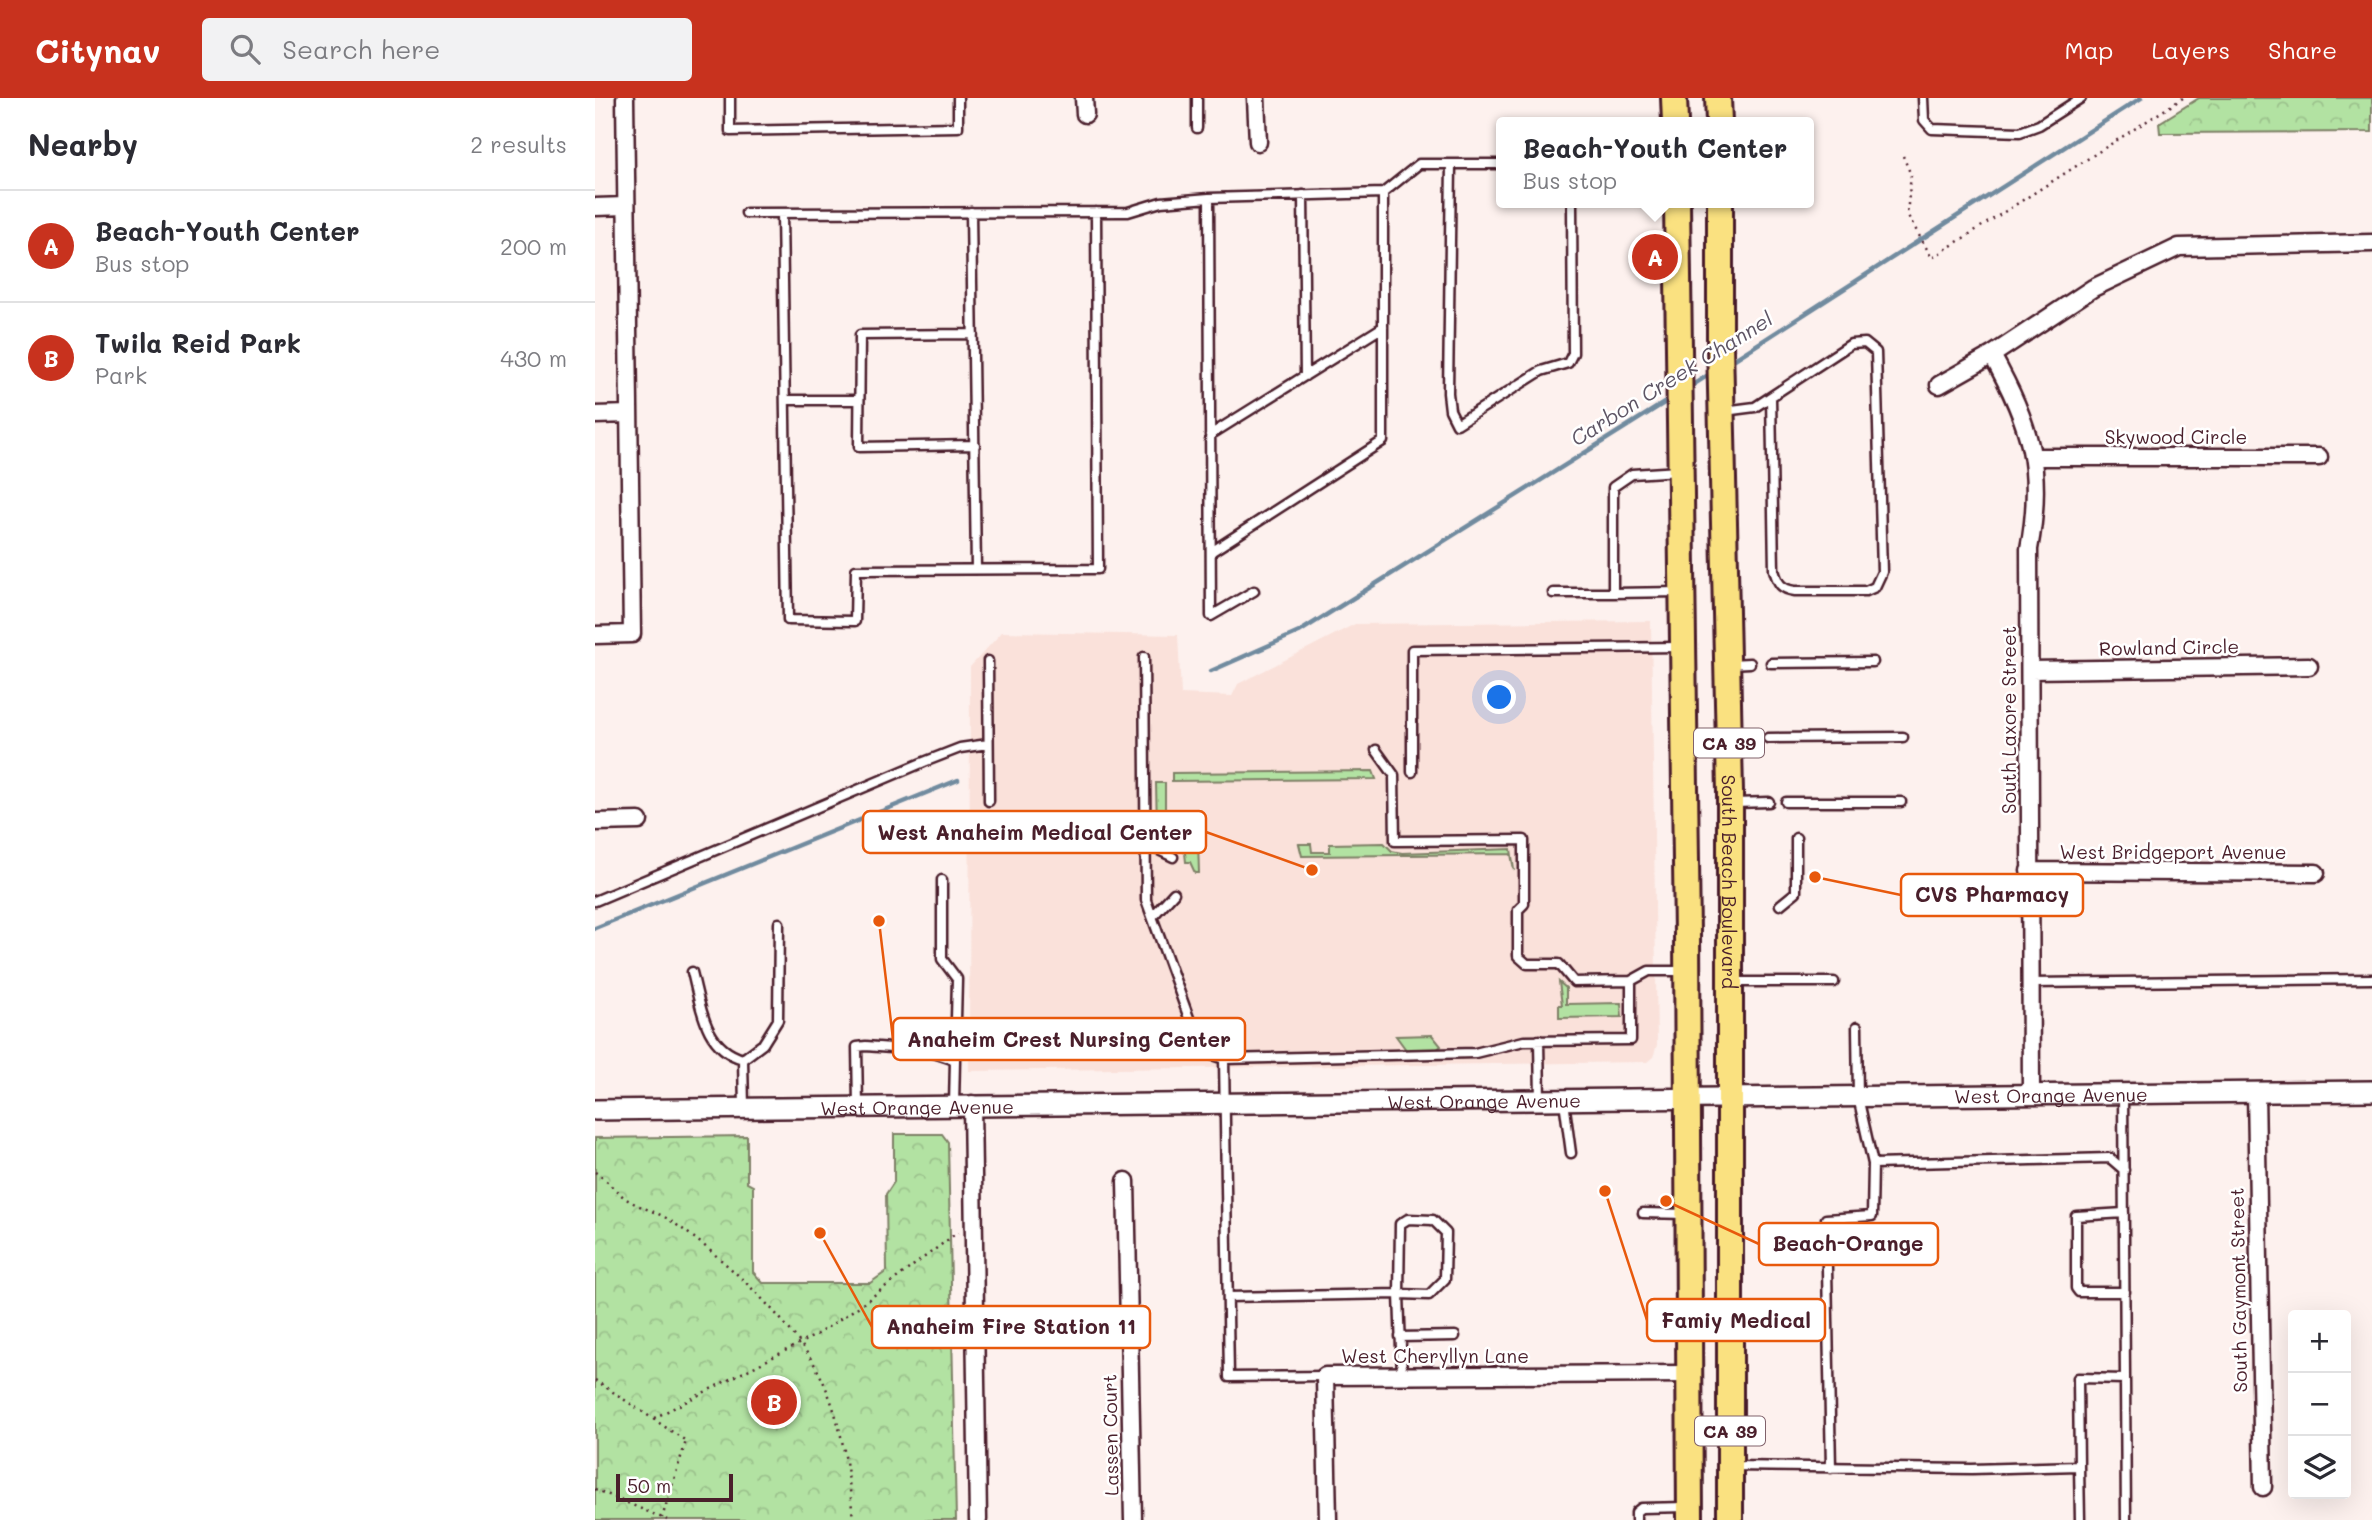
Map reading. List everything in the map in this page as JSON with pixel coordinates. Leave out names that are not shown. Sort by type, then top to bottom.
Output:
[{"type":"main road","points":[[1674,98],[1675,117]]},
{"type":"main road","points":[[1718,98],[1719,117]]},
{"type":"main road","name":"CA 39","points":[[1677,208],[1688,971],[1690,1514]]},
{"type":"main road","name":"South Beach Boulevard","points":[[1720,208],[1721,400],[1739,664],[1741,738],[1730,803],[1730,1520]]},
{"type":"street","points":[[595,635],[632,634],[625,98]]},
{"type":"street","points":[[1256,98],[1258,142]]},
{"type":"street","points":[[595,207],[626,206]]},
{"type":"street","points":[[1939,385],[1992,355],[2093,288],[2179,247],[2372,243]]},
{"type":"street","name":"South Laxore Street","points":[[1992,355],[2018,402],[2037,480],[2036,512],[2029,549],[2031,1095]]},
{"type":"street","points":[[595,415],[629,414]]},
{"type":"street","name":"Skywood Circle","points":[[2033,457],[2319,457]]},
{"type":"street","name":"Rowland Circle","points":[[2030,670],[2309,666]]},
{"type":"street","points":[[595,822],[639,821]]},
{"type":"street","name":"West Bridgeport Avenue","points":[[2029,871],[2316,873]]},
{"type":"street","name":"West Orange Avenue","points":[[595,1110],[2372,1091]]},
{"type":"street","name":"South Gaymont Street","points":[[2256,1092],[2263,1487]]},
{"type":"street","points":[[963,1105],[974,1219],[978,1520]]},
{"type":"street","name":"Lassen Court","points":[[1126,1181],[1133,1520]]},
{"type":"street","name":"West Cheryllyn Lane","points":[[1328,1520],[1325,1376],[1688,1374]]},
{"type":"lane","points":[[730,98],[730,131],[958,127],[958,98]]},
{"type":"lane","points":[[1197,98],[1197,128]]},
{"type":"lane","points":[[1923,98],[1924,120],[1932,129],[2019,132],[2039,125],[2081,98]]},
{"type":"lane","points":[[746,213],[1128,212],[1161,202],[1209,198],[1383,193],[1419,164],[1496,164]]},
{"type":"lane","points":[[1451,164],[1448,393],[1450,410],[1457,424],[1541,372],[1568,363],[1573,353],[1572,208]]},
{"type":"lane","points":[[1211,552],[1383,441],[1383,193]]},
{"type":"lane","points":[[1303,195],[1305,376]]},
{"type":"lane","points":[[1209,198],[1211,616],[1254,591]]},
{"type":"lane","points":[[971,212],[977,569]]},
{"type":"lane","points":[[782,213],[788,620],[855,621],[856,570],[1098,569],[1096,212]]},
{"type":"lane","points":[[1210,435],[1383,327]]},
{"type":"lane","points":[[973,334],[860,335],[858,400],[859,447],[975,445]]},
{"type":"lane","points":[[1721,400],[1755,407],[1851,344],[1864,343],[1876,352],[1882,572],[1875,587],[1866,591],[1795,591],[1784,590],[1777,583],[1774,570],[1771,397]]},
{"type":"lane","points":[[785,400],[858,400]]},
{"type":"lane","points":[[1613,593],[1613,487],[1632,474],[1682,470]]},
{"type":"lane","points":[[1553,593],[1683,592]]},
{"type":"lane","points":[[1412,772],[1412,650],[1684,647]]},
{"type":"lane","points":[[1144,657],[1146,900],[1201,1051],[1224,1059],[1475,1054],[1524,1041],[1631,1040],[1631,981]]},
{"type":"lane","points":[[988,661],[989,801]]},
{"type":"lane","points":[[1772,663],[1873,662]]},
{"type":"lane","points":[[1768,738],[1903,737]]},
{"type":"lane","points":[[595,901],[924,762],[960,748],[988,744]]},
{"type":"lane","points":[[1376,750],[1394,775],[1395,841],[1524,840],[1524,904],[1518,909],[1518,956],[1527,964],[1559,964],[1574,982],[1631,981],[1641,973],[1688,971]]},
{"type":"lane","points":[[1730,803],[1769,802]]},
{"type":"lane","points":[[1786,802],[1901,802]]},
{"type":"lane","points":[[1780,905],[1796,892],[1796,838]]},
{"type":"lane","points":[[1146,845],[1173,857]]},
{"type":"lane","points":[[942,880],[941,959],[957,979],[955,1060],[963,1105]]},
{"type":"lane","points":[[1153,916],[1174,893]]},
{"type":"lane","points":[[743,1059],[764,1044],[778,1020],[779,923]]},
{"type":"lane","points":[[692,972],[708,1030],[716,1046],[729,1055],[743,1059]]},
{"type":"lane","points":[[2030,984],[2372,979]]},
{"type":"lane","points":[[1729,982],[1834,982]]},
{"type":"lane","points":[[1831,1468],[1826,1219],[1872,1216],[1874,1164],[1858,1097],[1857,1027]]},
{"type":"lane","points":[[1539,1040],[1540,1100]]},
{"type":"lane","points":[[858,1106],[857,1047],[928,1051],[955,1060]]},
{"type":"lane","points":[[743,1059],[744,1108]]},
{"type":"lane","points":[[1224,1059],[1229,1377],[1325,1376]]},
{"type":"lane","points":[[2123,1094],[2126,1520]]},
{"type":"lane","points":[[1564,1099],[1571,1153]]},
{"type":"lane","points":[[1874,1164],[2110,1158],[2124,1170]]},
{"type":"lane","points":[[1643,1213],[1689,1214]]},
{"type":"lane","points":[[2124,1213],[2076,1216],[2076,1288],[2079,1292],[2125,1292]]},
{"type":"lane","points":[[1228,1297],[1399,1294],[1429,1295],[1445,1279],[1445,1233],[1433,1220],[1408,1219],[1400,1224],[1399,1294],[1402,1376]]},
{"type":"lane","points":[[1401,1337],[1454,1336]]},
{"type":"lane","points":[[2080,1520],[2078,1378],[2125,1379]]},
{"type":"lane","points":[[1730,1466],[1972,1469],[2079,1466]]},
{"type":"lane","points":[[1636,1520],[1636,1512],[1641,1508],[1690,1514]]},
{"type":"path","points":[[1903,156],[1911,175],[1907,214],[1932,258],[2183,98]]},
{"type":"path","points":[[595,1172],[627,1199],[669,1219],[716,1254],[749,1285],[798,1343],[821,1377],[834,1409],[853,1520]]},
{"type":"path","points":[[654,1418],[798,1343],[861,1306],[974,1219]]},
{"type":"path","points":[[595,1380],[686,1441],[664,1519],[595,1489]]},
{"type":"shaded area","points":[[1651,621],[1657,1045],[1653,1057],[1647,1062],[969,1071],[970,667],[1002,632],[1178,635],[1181,694],[1232,696],[1238,684],[1355,624]]},
{"type":"green space","points":[[2199,98],[2372,98],[2372,132],[2160,133],[2159,123]]},
{"type":"green space","points":[[1373,771],[1376,779],[1172,781],[1172,773]]},
{"type":"green space","points":[[1156,783],[1165,783],[1165,824],[1172,825],[1172,840],[1198,840],[1199,873],[1195,873],[1190,862],[1186,862],[1185,853],[1157,828]]},
{"type":"green space","points":[[1384,843],[1392,851],[1402,853],[1511,849],[1514,870],[1511,854],[1302,856],[1299,844],[1311,844],[1312,852],[1330,852],[1330,844]]},
{"type":"green space","points":[[1559,982],[1566,988],[1566,1004],[1621,1003],[1622,1017],[1559,1018],[1559,1005],[1562,1005]]},
{"type":"green space","points":[[1432,1035],[1441,1046],[1436,1050],[1407,1051],[1396,1036]]},
{"type":"green space","points":[[894,1134],[942,1134],[948,1142],[956,1520],[595,1520],[595,1138],[747,1136],[747,1183],[753,1186],[753,1272],[763,1283],[870,1283],[887,1271],[886,1194],[894,1182]]},
{"type":"waterway","name":"Carbon Creek Channel","points":[[1730,362],[2141,98]]},
{"type":"waterway","name":"Carbon Creek Channel","points":[[1688,388],[1713,372]]},
{"type":"waterway","name":"Carbon Creek Channel","points":[[1211,671],[1299,632],[1672,398]]},
{"type":"waterway","name":"Carbon Creek Channel","points":[[595,928],[958,780]]},
{"type":"place","name":"Beach-Youth Center","points":[[1655,257]]},
{"type":"place","name":"West Anaheim Medical Center","points":[[1312,870]]},
{"type":"place","name":"CVS Pharmacy","points":[[1815,877]]},
{"type":"place","name":"Anaheim Crest Nursing Center","points":[[879,921]]},
{"type":"place","name":"Famiy Medical","points":[[1605,1191]]},
{"type":"place","name":"Beach-Orange","points":[[1666,1201]]},
{"type":"place","name":"Anaheim Fire Station 11","points":[[820,1233]]},
{"type":"place","name":"Twila Reid Park","points":[[774,1402]]}]
